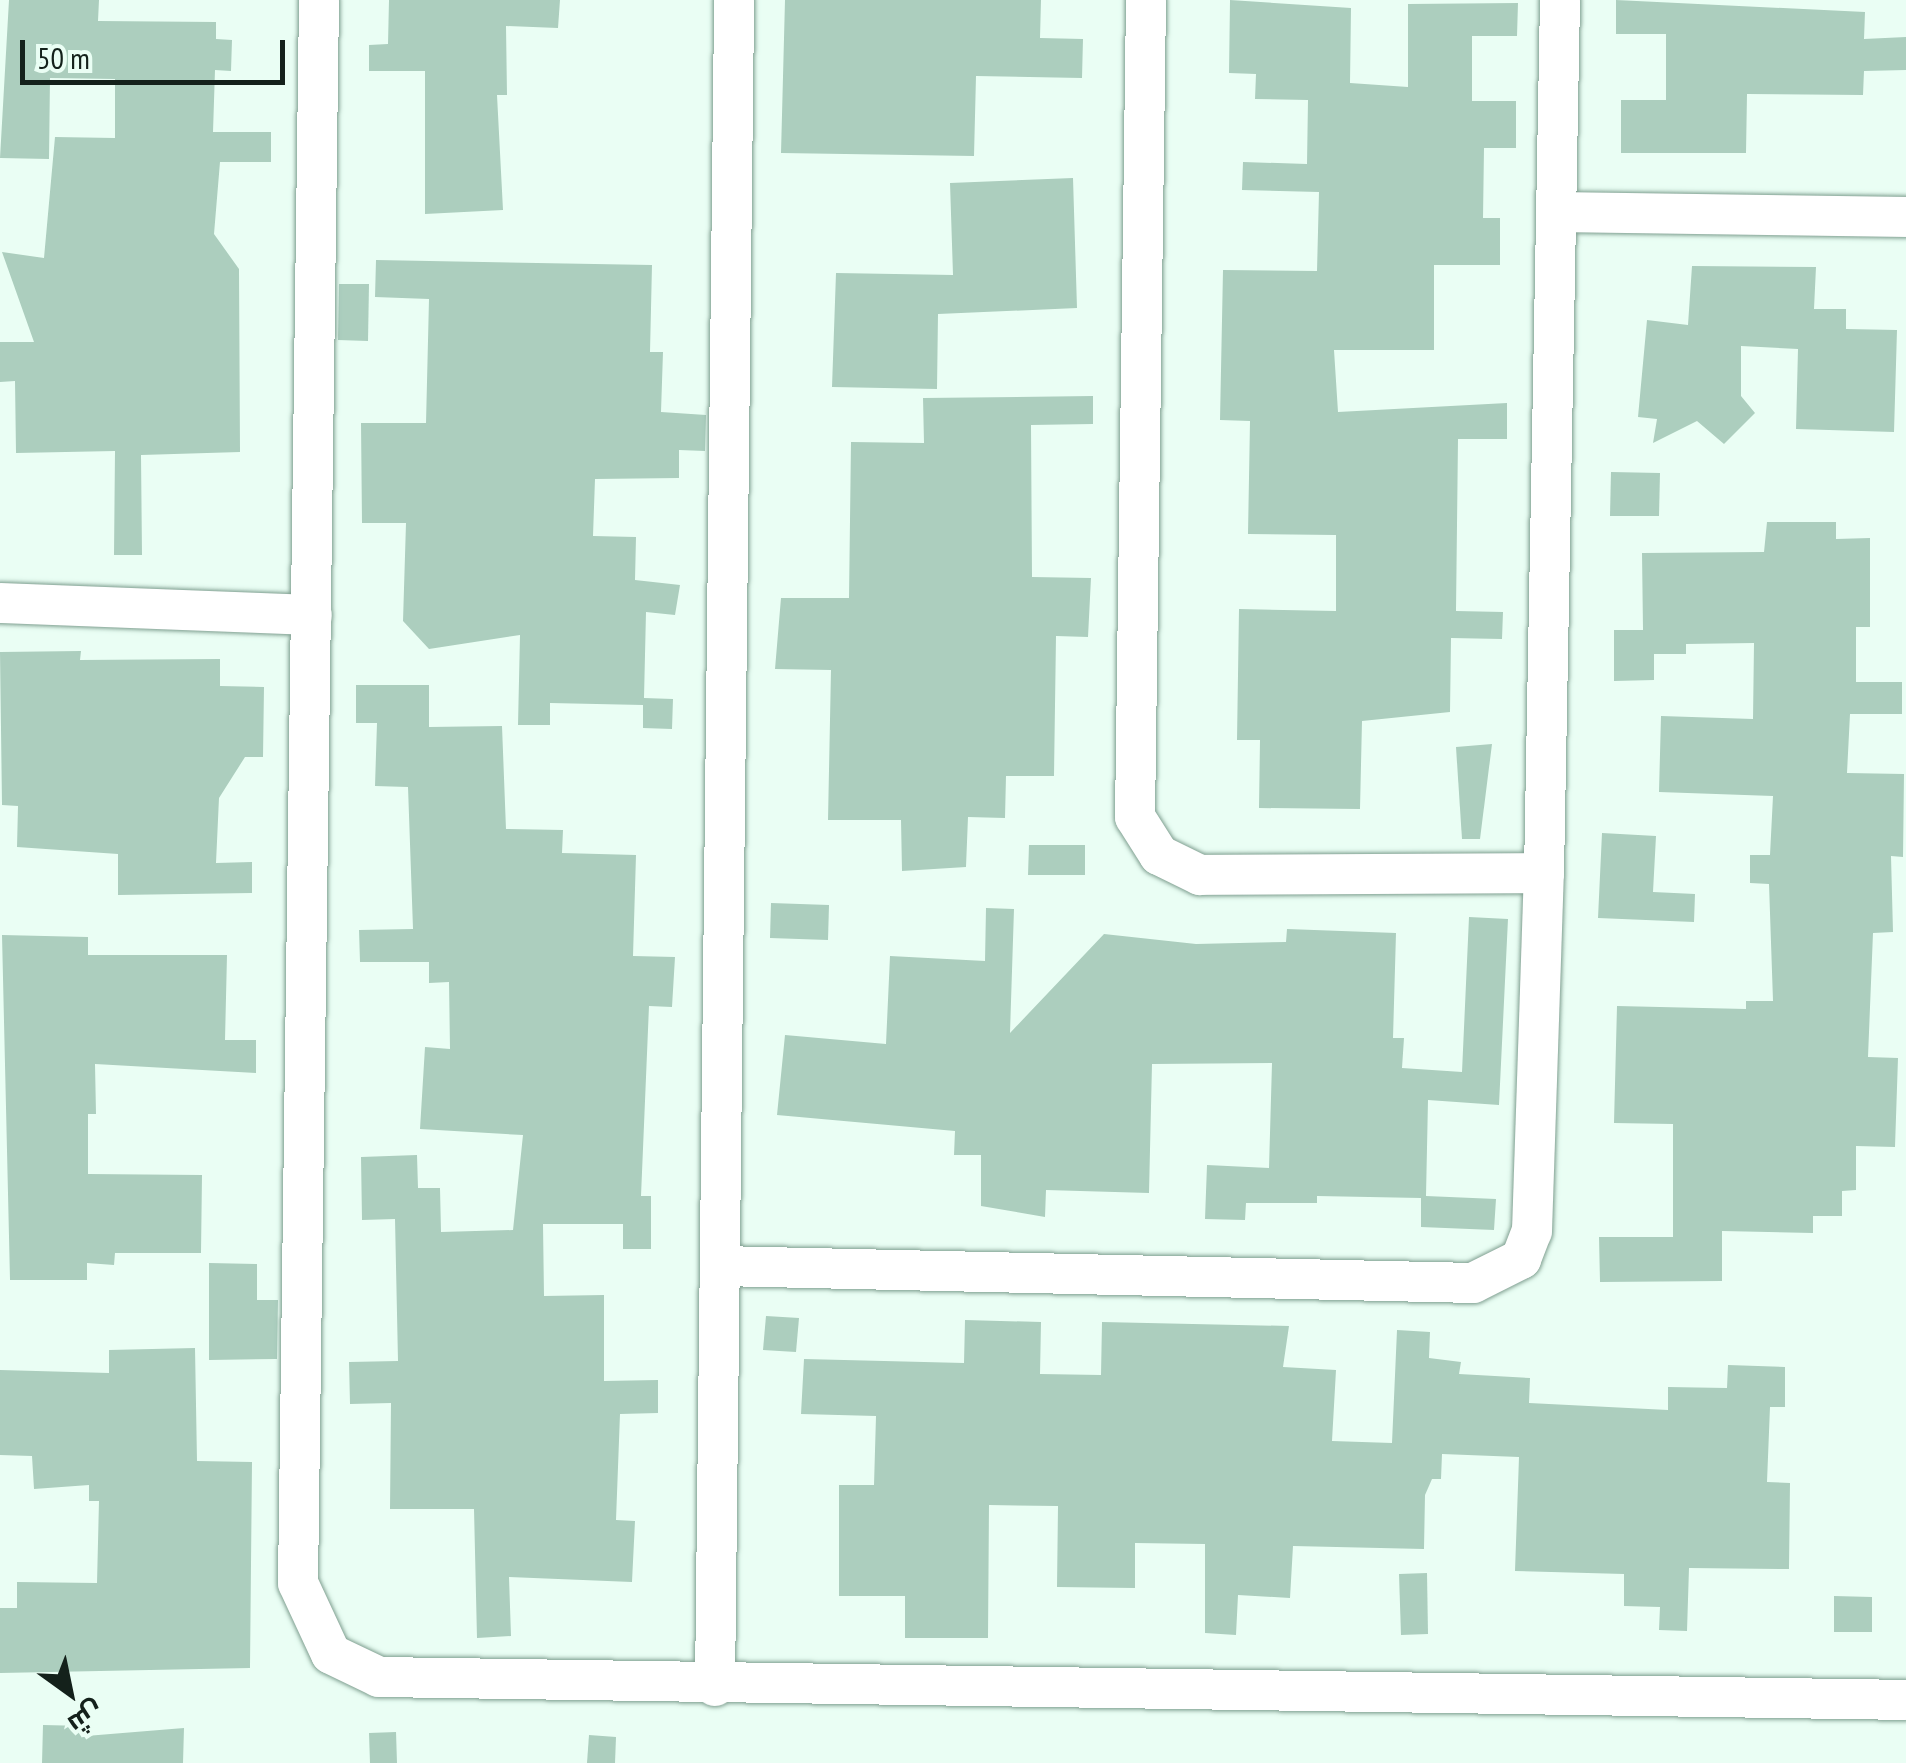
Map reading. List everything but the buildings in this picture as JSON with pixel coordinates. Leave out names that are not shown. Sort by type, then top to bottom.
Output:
[{"type":"street","points":[[319,0],[303,1610],[331,1654],[379,1678],[715,1686],[1906,1700]]},
{"type":"street","points":[[715,1686],[734,0]]},
{"type":"street","points":[[1146,0],[1135,817],[1160,855],[1200,875],[1544,874]]},
{"type":"street","points":[[720,1266],[1500,1277],[1532,1232],[1544,874],[1560,0]]},
{"type":"street","points":[[1558,212],[1906,217]]},
{"type":"street","points":[[0,604],[312,614]]}]
